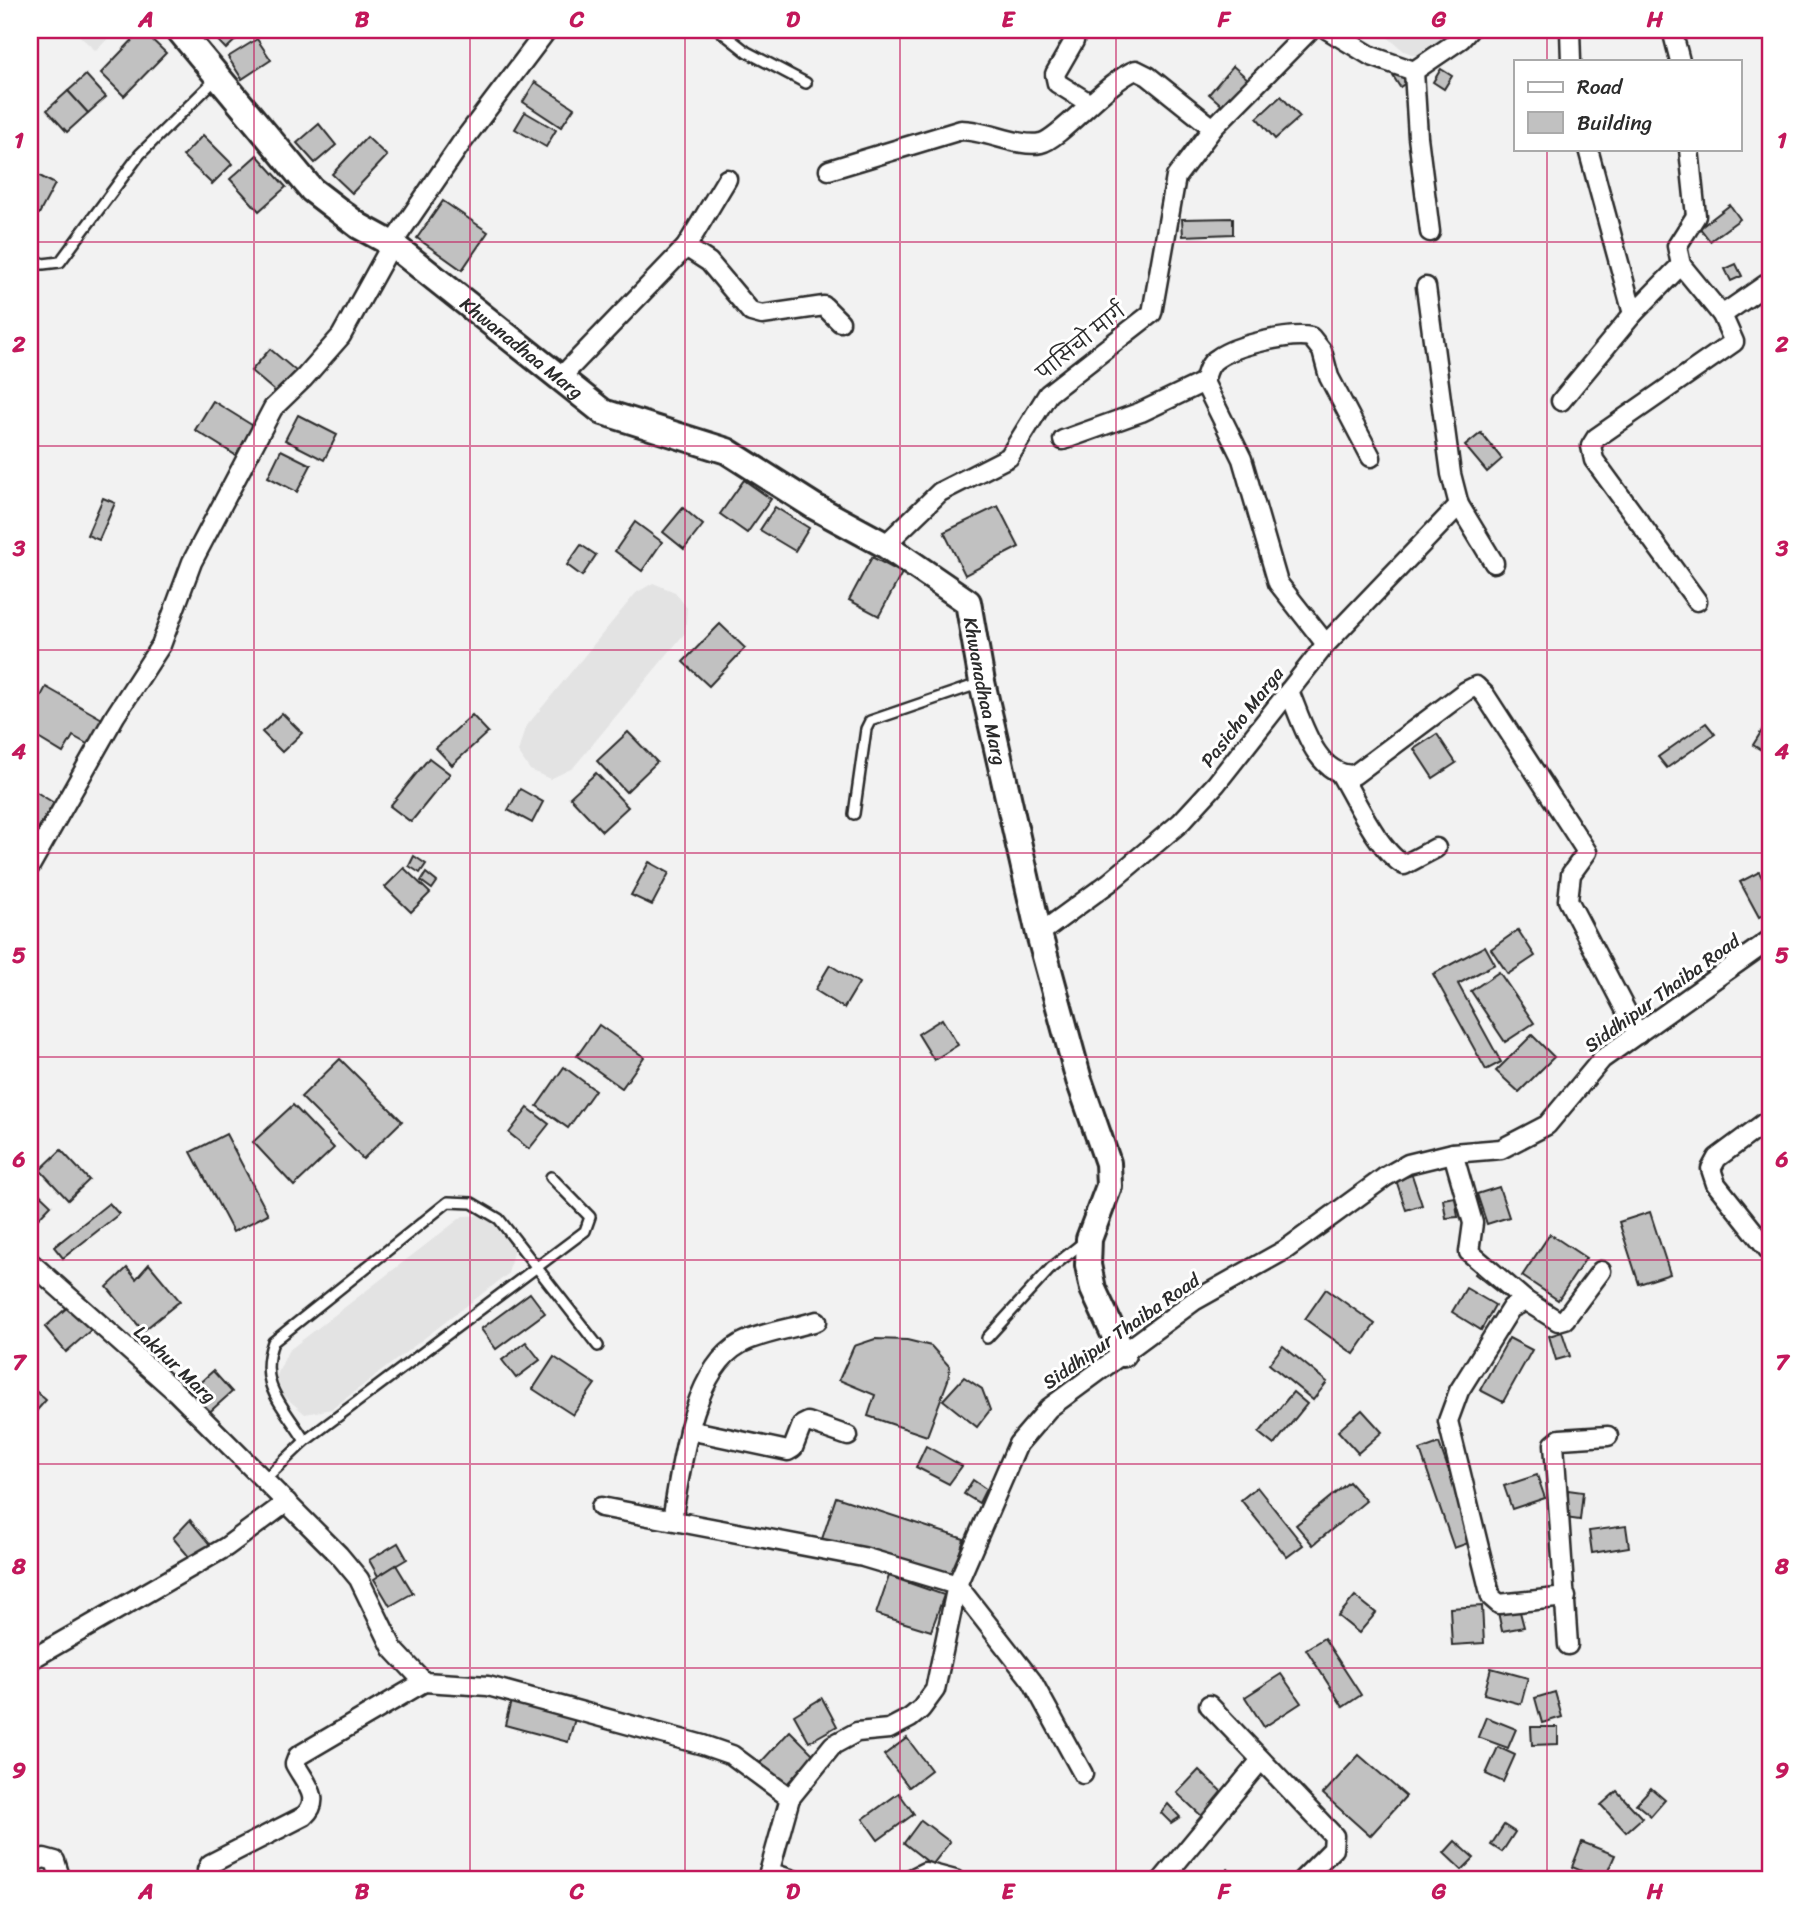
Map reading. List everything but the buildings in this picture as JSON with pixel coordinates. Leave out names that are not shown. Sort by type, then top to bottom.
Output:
[{"type":"street","name":"Khwanadhaa Marg","points":[[179,30],[312,190],[359,226],[392,244],[559,379],[603,411],[727,451],[816,507],[885,545],[968,602],[982,682],[1039,934],[1079,1080],[1108,1163],[1109,1186],[1089,1239],[1088,1265],[1093,1289],[1123,1354]]},
{"type":"street","points":[[30,866],[115,716],[161,645],[192,562],[273,408],[304,379],[341,336],[392,244],[460,145],[547,30]]},
{"type":"street","points":[[1076,30],[1074,41],[1055,74],[1057,83],[1089,103]]},
{"type":"street","name":"पासिचो मार्ग","points":[[885,545],[940,492],[1009,457],[1048,394],[1152,313],[1176,177],[1213,128],[1310,30]]},
{"type":"street","points":[[1328,30],[1371,56],[1414,71]]},
{"type":"street","points":[[1414,71],[1461,39],[1469,30]]},
{"type":"street","points":[[1570,30],[1571,60]]},
{"type":"street","points":[[1672,30],[1680,60]]},
{"type":"street","points":[[829,170],[961,130],[980,130],[1030,144],[1044,143],[1089,103],[1136,70],[1148,76],[1213,128]]},
{"type":"street","points":[[1414,71],[1418,137],[1430,232]]},
{"type":"street","points":[[1588,150],[1633,314]]},
{"type":"street","points":[[1689,150],[1696,216],[1677,246],[1681,265],[1721,314],[1734,342],[1596,438],[1591,446],[1594,460],[1697,601]]},
{"type":"street","points":[[559,379],[686,247],[727,179]]},
{"type":"street","points":[[686,247],[709,262],[751,312],[762,315],[824,306],[840,322]]},
{"type":"street","points":[[1561,401],[1633,314],[1681,265]]},
{"type":"street","points":[[1721,314],[1771,281]]},
{"type":"street","points":[[1426,287],[1451,474],[1459,505],[1494,564]]},
{"type":"street","points":[[1326,644],[1278,583],[1242,459],[1204,382],[1208,368],[1218,357],[1298,334],[1311,337],[1322,351],[1329,377],[1371,457]]},
{"type":"street","points":[[1063,440],[1141,412],[1204,382]]},
{"type":"street","name":"Pasicho Marga","points":[[1039,934],[1110,882],[1180,823],[1216,784],[1326,644],[1459,505]]},
{"type":"street","points":[[1341,775],[1354,775],[1476,686],[1485,695],[1587,852],[1572,874],[1568,900],[1638,1034]]},
{"type":"street","points":[[1289,691],[1317,756],[1341,775],[1368,822],[1397,861],[1404,865],[1436,848]]},
{"type":"street","name":"Siddhipur Thaiba Road","points":[[768,1876],[790,1798],[832,1745],[857,1732],[889,1729],[921,1709],[935,1690],[957,1585],[1018,1444],[1049,1408],[1194,1301],[1286,1250],[1385,1177],[1408,1164],[1453,1153],[1501,1149],[1547,1125],[1602,1059],[1771,939]]},
{"type":"street","points":[[1771,1118],[1717,1158],[1711,1169],[1716,1184],[1771,1253]]},
{"type":"street","points":[[1453,1153],[1473,1223],[1469,1252],[1525,1301],[1558,1321],[1565,1319],[1601,1271]]},
{"type":"street","name":"Lakhur Marg","points":[[30,1262],[176,1392],[287,1502],[359,1579],[393,1648],[424,1682]]},
{"type":"street","points":[[1525,1301],[1511,1308],[1459,1391],[1448,1421],[1491,1597],[1499,1604],[1566,1597]]},
{"type":"street","points":[[673,1520],[689,1430],[714,1369],[739,1344],[817,1321]]},
{"type":"street","points":[[689,1430],[788,1451],[793,1448],[802,1425],[808,1422],[848,1436]]},
{"type":"street","points":[[1568,1645],[1554,1444],[1560,1439],[1608,1436]]},
{"type":"street","points":[[30,1660],[226,1547],[287,1502]]},
{"type":"street","points":[[601,1507],[863,1558],[957,1585],[1032,1681],[1083,1774]]},
{"type":"street","points":[[210,1880],[207,1870],[210,1864],[304,1816],[313,1807],[314,1800],[295,1764],[298,1756],[424,1682],[488,1686],[703,1745],[732,1755],[790,1798]]},
{"type":"street","points":[[1209,1705],[1334,1836],[1333,1849],[1302,1880]]},
{"type":"street","points":[[1162,1880],[1261,1760]]},
{"type":"street","points":[[30,1863],[44,1858],[55,1861],[61,1880]]},
{"type":"street","points":[[909,1880],[925,1872],[955,1880]]},
{"type":"street","points":[[768,1876],[793,1880]]},
{"type":"lane","points":[[719,30],[747,52],[806,83]]},
{"type":"lane","points":[[30,257],[44,264],[60,262],[140,153],[217,78]]},
{"type":"lane","points":[[854,814],[866,729],[870,721],[982,682]]},
{"type":"lane","points":[[264,1480],[305,1441],[585,1231],[590,1217],[551,1177]]},
{"type":"lane","points":[[305,1441],[267,1381],[266,1362],[273,1342],[448,1202],[472,1203],[499,1219],[598,1346]]},
{"type":"lane","points":[[987,1338],[1051,1268],[1089,1239]]},
{"type":"shaded area","points":[[73,30],[116,30],[96,51]]},
{"type":"shaded area","points":[[1379,30],[1454,30],[1447,45],[1427,60],[1404,51]]},
{"type":"shaded area","points":[[653,583],[675,592],[687,608],[685,633],[573,768],[550,779],[530,770],[518,752],[525,728],[636,593]]},
{"type":"shaded area","points":[[486,1215],[504,1228],[514,1247],[508,1274],[332,1409],[305,1414],[284,1396],[276,1377],[288,1351],[463,1216]]}]
